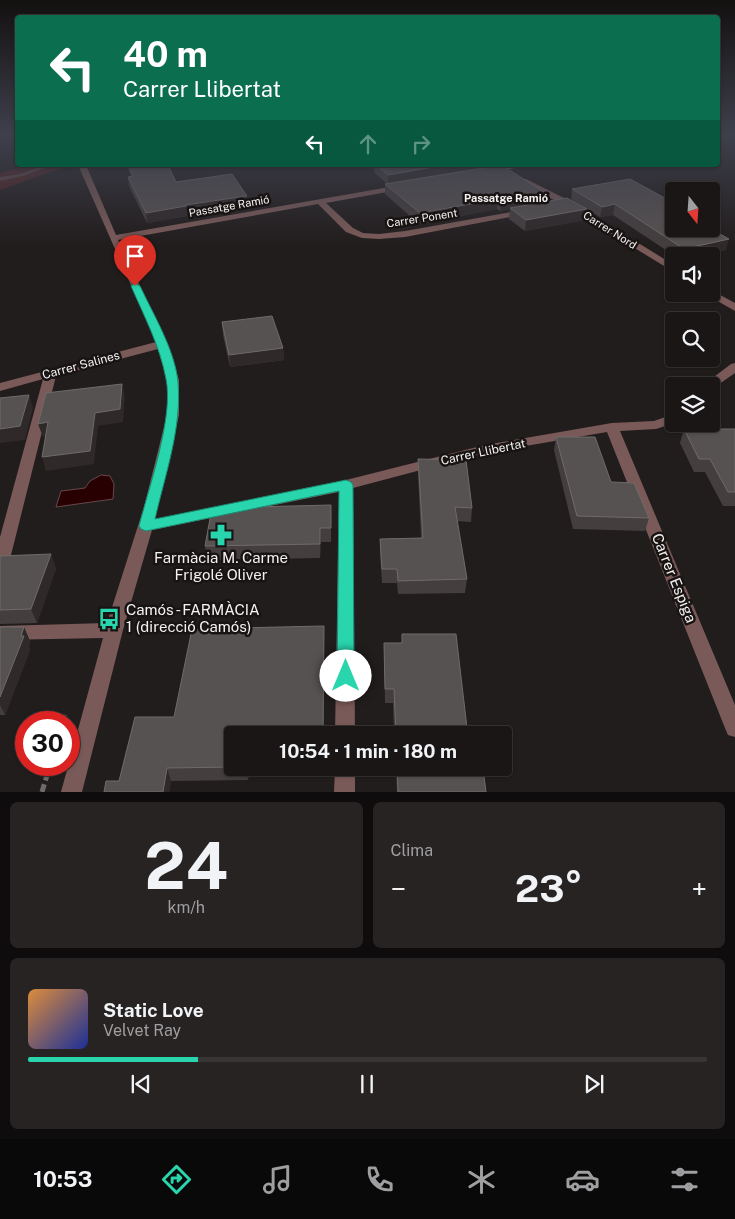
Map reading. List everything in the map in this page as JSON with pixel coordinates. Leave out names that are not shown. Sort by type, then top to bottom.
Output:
[{"type":"street","points":[[71,792],[114,630],[146,526],[173,415],[172,380],[162,344],[85,172]]},
{"type":"street","name":"Carrer Nord","points":[[506,172],[567,203],[665,264]]},
{"type":"street","name":"Passatge Ramió","points":[[113,238],[406,186]]},
{"type":"street","name":"Carrer Ponent","points":[[321,202],[340,223],[350,230],[362,235],[382,236],[425,230],[539,208]]},
{"type":"street","points":[[548,207],[567,203]]},
{"type":"street","points":[[720,299],[735,308]]},
{"type":"street","name":"Carrer Salines","points":[[0,387],[162,344]]},
{"type":"street","points":[[720,378],[735,367]]},
{"type":"street","points":[[3,555],[50,374]]},
{"type":"street","name":"Carrer Llibertat","points":[[146,526],[346,485],[485,449],[612,427],[656,425],[665,422]]},
{"type":"street","name":"Carrer Espiga","points":[[612,427],[735,728]]},
{"type":"street","points":[[345,726],[346,485]]},
{"type":"street","points":[[0,633],[114,630]]},
{"type":"street","points":[[344,792],[345,776]]},
{"type":"path","points":[[66,711],[68,704]]},
{"type":"path","points":[[42,792],[47,776]]},
{"type":"shaded area","points":[[4,172],[50,172],[0,190],[0,173]]},
{"type":"shaded area","points":[[101,475],[110,476],[114,484],[113,499],[56,507],[61,491],[85,488],[90,481]]},
{"type":"building","points":[[132,172],[171,172],[176,182],[232,174],[247,196],[146,213],[128,177],[133,176]]},
{"type":"building","points":[[384,172],[405,172],[388,175]]},
{"type":"building","points":[[459,172],[513,172],[545,193],[501,201],[498,199],[420,213],[385,184]]},
{"type":"building","points":[[630,179],[665,198],[665,237],[615,204],[602,207],[572,189]]},
{"type":"building","points":[[567,198],[587,209],[526,220],[510,208]]},
{"type":"building","points":[[720,234],[729,239],[693,247],[681,247],[667,238],[720,238]]},
{"type":"building","points":[[272,316],[283,348],[229,355],[222,322]]},
{"type":"building","points":[[122,384],[120,409],[95,413],[90,451],[42,457],[48,422],[38,424],[46,393]]},
{"type":"building","points":[[29,395],[20,426],[0,429],[0,398]]},
{"type":"building","points":[[720,429],[735,429],[735,492],[728,492],[710,459],[699,459],[686,432],[720,432]]},
{"type":"building","points":[[556,437],[595,437],[611,482],[634,483],[649,518],[577,516]]},
{"type":"building","points":[[418,459],[466,460],[472,508],[455,507],[467,579],[398,581],[397,569],[382,569],[380,539],[423,538]]},
{"type":"building","points":[[331,505],[331,528],[320,528],[320,544],[205,546],[212,508]]},
{"type":"building","points":[[51,554],[31,609],[0,610],[0,556]]},
{"type":"building","points":[[324,626],[323,726],[224,726],[224,767],[167,768],[163,792],[104,792],[106,781],[119,781],[135,717],[174,717],[192,629]]},
{"type":"building","points":[[0,627],[24,627],[21,636],[24,636],[0,697]]},
{"type":"building","points":[[402,634],[456,634],[467,726],[396,726],[394,689],[385,689],[384,643],[402,643]]},
{"type":"building","points":[[397,776],[484,776],[486,792],[398,792]]},
{"type":"waterway","points":[[0,179],[30,172]]},
{"type":"place","name":"Farmàcia M. Carme Frigolé Oliver","points":[[221,535]]},
{"type":"place","name":"Camós - FARMÀCIA 1 (direcció Camós)","points":[[109,619]]},
{"type":"district","name":"Passatge Ramió","points":[[506,198]]},
{"type":"route","points":[[135,286],[162,344],[172,380],[173,415],[146,526],[346,485],[346,676]]}]
